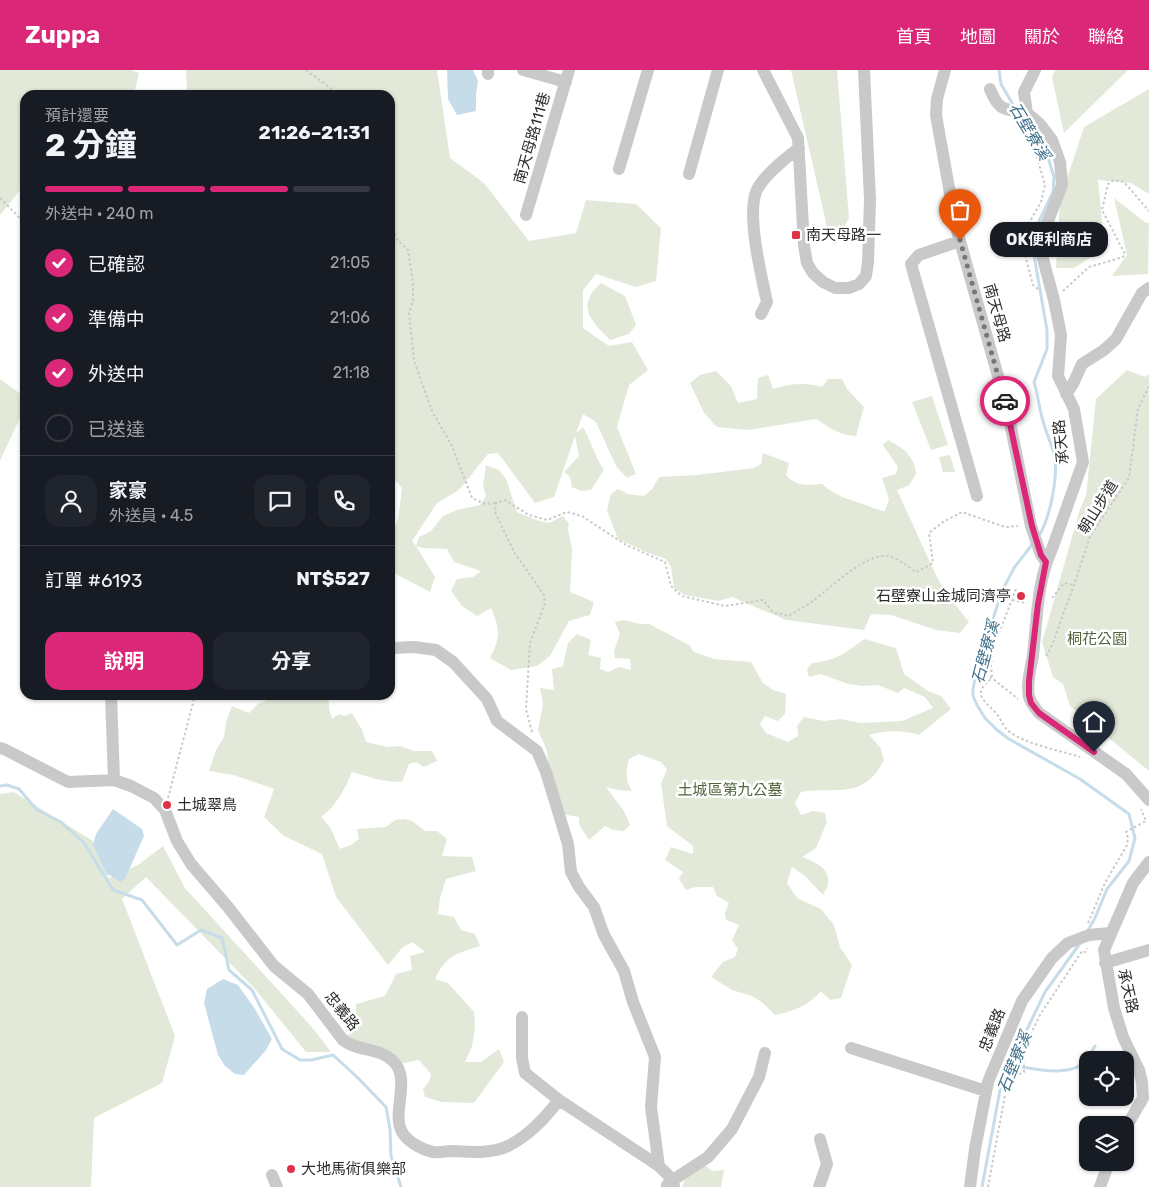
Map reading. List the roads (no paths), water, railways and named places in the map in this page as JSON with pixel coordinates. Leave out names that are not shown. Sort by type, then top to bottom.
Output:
[{"type":"street","points":[[523,70],[568,76]]},
{"type":"street","points":[[619,169],[648,70]]},
{"type":"street","points":[[689,174],[718,70]]},
{"type":"street","points":[[763,70],[798,138],[804,245],[807,262],[813,273],[823,282],[835,288],[849,288],[859,284],[866,276],[868,262],[870,200],[864,70]]},
{"type":"street","name":"南天母路","points":[[945,70],[937,99],[936,115],[960,240],[1007,408],[1032,526],[1044,558]]},
{"type":"street","points":[[1015,110],[1035,70]]},
{"type":"street","name":"南天母路111巷","points":[[526,215],[568,76]]},
{"type":"street","name":"承天路","points":[[990,89],[996,103],[1015,110],[1039,123],[1052,140],[1060,162],[1062,185],[1039,244],[1061,335],[1058,376],[1074,409],[1083,462],[1065,514],[1044,558],[1029,681],[1029,695],[1031,703],[1039,713],[1126,774],[1149,800]]},
{"type":"street","points":[[760,314],[767,302],[753,220],[756,191],[777,165],[799,148]]},
{"type":"street","points":[[960,240],[919,255],[911,264],[977,496]]},
{"type":"street","points":[[1066,394],[1082,364],[1104,350],[1116,339],[1142,293],[1149,288]]},
{"type":"street","points":[[395,648],[414,647],[436,650],[453,662],[486,699],[497,721],[537,751],[546,772],[568,844],[571,872],[579,887],[594,907],[604,935],[624,971],[633,1002],[655,1057],[651,1107],[659,1166]]},
{"type":"street","points":[[111,700],[114,780]]},
{"type":"street","name":"忠義路","points":[[0,748],[68,782],[114,780],[131,786],[154,798],[165,810],[177,841],[191,864],[234,914],[274,966],[308,994],[343,1040],[348,1044],[380,1052],[395,1063],[402,1076],[399,1124],[404,1135],[418,1147],[433,1152],[496,1150],[509,1146],[542,1121],[559,1100]]},
{"type":"street","name":"承天路","points":[[1133,1116],[1143,1098],[1142,1082],[1139,1070],[1123,1037],[1114,1008],[1104,950],[1133,883],[1149,862]]},
{"type":"street","name":"忠義路","points":[[970,1187],[986,1091],[1022,1001],[1052,958],[1068,943],[1090,931],[1110,933]]},
{"type":"street","points":[[1105,962],[1149,950]]},
{"type":"street","points":[[522,1017],[522,1058],[525,1073],[559,1100],[659,1166],[671,1185],[708,1157],[732,1129],[760,1077],[765,1053]]},
{"type":"street","points":[[851,1048],[986,1091]]},
{"type":"street","points":[[819,1187],[827,1164],[820,1138]]},
{"type":"street","points":[[1100,1187],[1106,1171]]},
{"type":"water","points":[[447,70],[473,70],[478,81],[476,111],[457,115],[448,99]]},
{"type":"water","points":[[113,809],[142,829],[144,836],[125,879],[120,882],[106,873],[93,845],[96,834]]},
{"type":"water","points":[[223,979],[238,985],[255,1009],[272,1039],[266,1050],[244,1075],[235,1074],[225,1066],[218,1055],[204,1003],[207,989]]},
{"type":"waterway","name":"石壁寮溪","points":[[999,70],[1001,84],[1015,108]]},
{"type":"waterway","name":"石壁寮溪","points":[[1020,115],[1047,154],[1054,177],[1053,192],[1031,238],[1047,330],[1047,349],[1034,382],[1055,463],[1050,509],[1038,537]]},
{"type":"waterway","name":"石壁寮溪","points":[[1034,542],[1014,568],[1002,591],[977,669],[973,696],[985,718],[997,730],[1009,739],[1080,779],[1129,814],[1135,838],[1129,861],[1107,889],[1087,932]]},
{"type":"waterway","points":[[0,786],[7,785],[19,789],[37,810],[61,822],[84,843],[113,890],[142,900],[177,945],[201,930],[222,938],[229,970],[252,990],[282,1049],[300,1060],[311,1060],[333,1055],[386,1107],[390,1129],[391,1156],[401,1187]]},
{"type":"waterway","name":"石壁寮溪","points":[[982,1187],[1000,1090],[1010,1065],[1045,992],[1081,942]]},
{"type":"waterway","points":[[1010,1065],[1050,1071],[1071,1069],[1080,1066],[1087,1060],[1095,1046]]},
{"type":"place","name":"南天母路一","points":[[796,235]]},
{"type":"place","name":"OK便利商店","points":[[960,240]]},
{"type":"place","name":"石壁寮山金城同濟亭","points":[[1021,596]]},
{"type":"place","name":"土城翠鳥","points":[[167,805]]},
{"type":"place","name":"大地馬術俱樂部","points":[[291,1169]]},
{"type":"park label","name":"桐花公園","points":[[1097,639]]},
{"type":"park label","name":"土城區第九公墓","points":[[730,790]]}]
